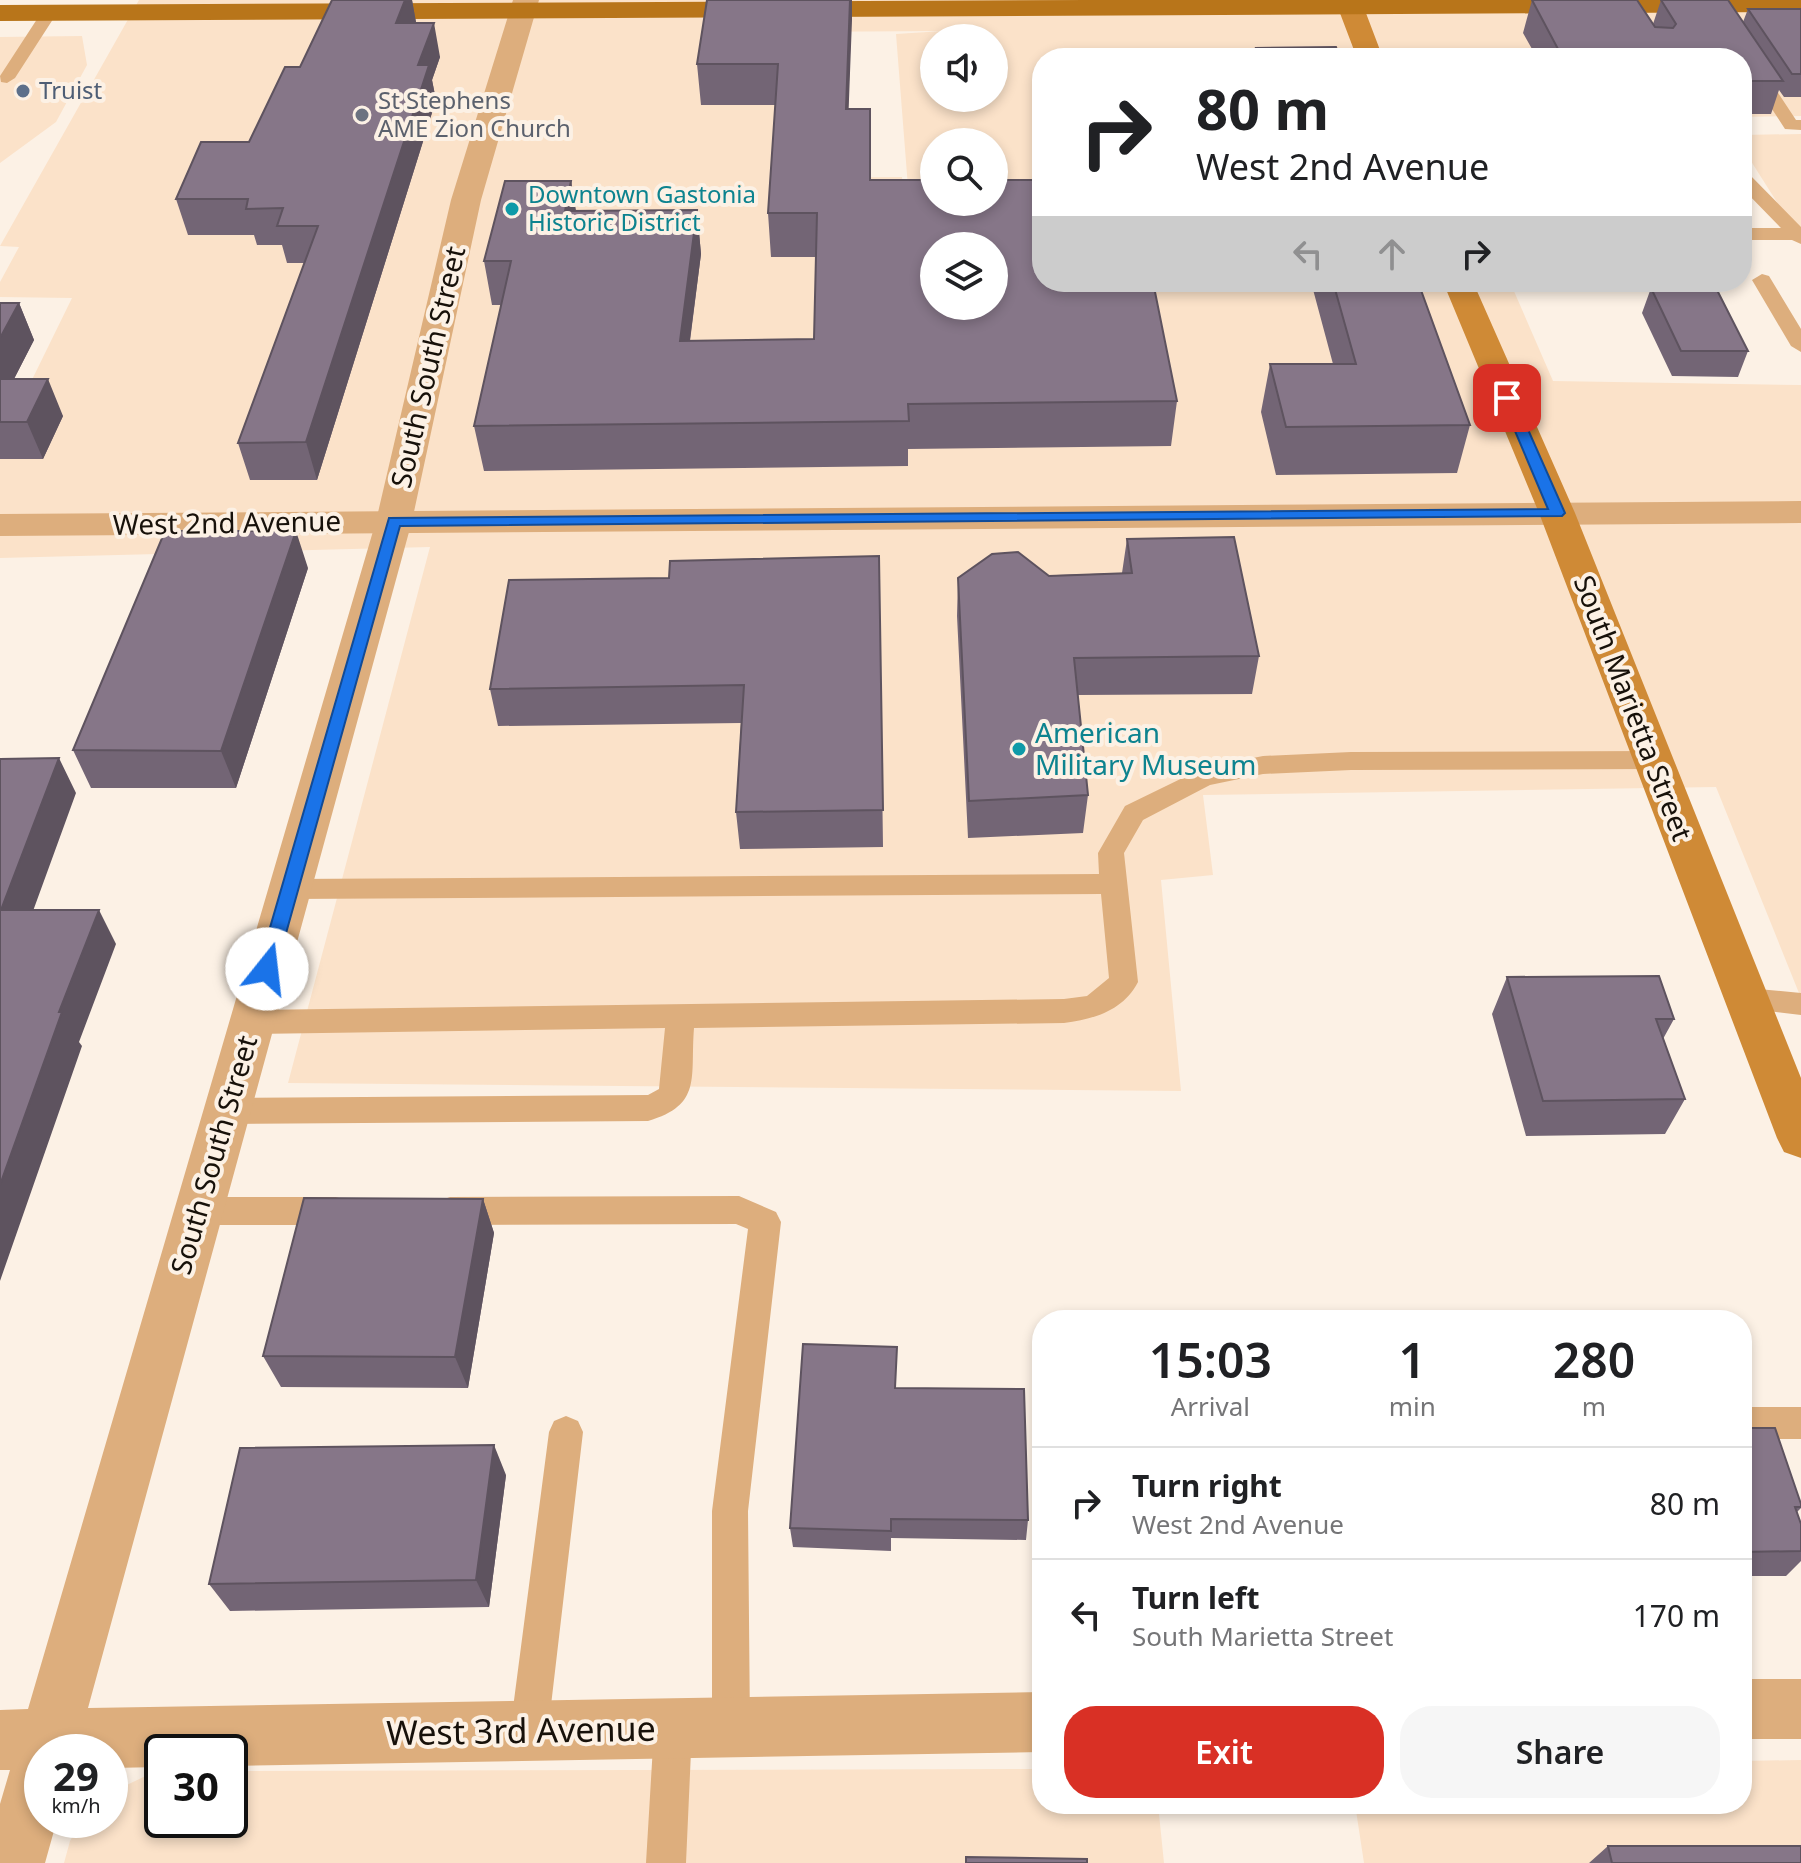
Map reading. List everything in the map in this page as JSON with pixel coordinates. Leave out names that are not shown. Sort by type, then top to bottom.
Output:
[{"type":"main road","points":[[1350,3],[1366,48]]},
{"type":"main road","points":[[0,13],[525,5],[1350,3],[1625,11],[1714,10],[1801,4]]},
{"type":"main road","name":"South Marietta Street","points":[[1462,292],[1557,513],[1801,1138]]},
{"type":"street","name":"South South Street","points":[[39,1734],[197,1211],[394,521],[466,200],[525,5]]},
{"type":"street","name":"West 2nd Avenue","points":[[0,525],[1801,512]]},
{"type":"street","points":[[1752,1709],[1801,1709]]},
{"type":"street","name":"West 3rd Avenue","points":[[128,1746],[529,1731],[1032,1722]]},
{"type":"street","name":"South South Street","points":[[14,1863],[24,1806]]},
{"type":"lane","points":[[7,78],[49,13]]},
{"type":"lane","points":[[1752,67],[1791,125],[1801,125]]},
{"type":"lane","points":[[1778,105],[1801,105]]},
{"type":"lane","points":[[1752,187],[1799,236]]},
{"type":"lane","points":[[1752,234],[1799,236]]},
{"type":"lane","points":[[1762,280],[1801,346]]},
{"type":"lane","points":[[252,1022],[1064,1011],[1094,1007],[1124,982],[1111,853],[1134,813],[1203,777],[1263,765],[1351,761],[1653,760]]},
{"type":"lane","points":[[290,889],[1114,884]]},
{"type":"lane","points":[[1747,999],[1801,1004]]},
{"type":"lane","points":[[225,1111],[648,1108],[666,1103],[674,1093],[680,1017]]},
{"type":"lane","points":[[420,1211],[739,1210],[765,1222],[730,1511],[731,1727]]},
{"type":"lane","points":[[197,1211],[372,1211]]},
{"type":"lane","points":[[1752,1423],[1801,1423]]},
{"type":"lane","points":[[529,1731],[566,1432]]},
{"type":"lane","points":[[666,1863],[673,1729]]},
{"type":"shaded area","points":[[139,0],[1801,0],[1801,116],[1752,117],[1752,48],[1032,48],[1032,292],[1514,292],[1553,381],[1801,385],[1801,998],[1716,787],[1203,795],[1213,875],[1161,880],[1181,1091],[288,1083],[430,547],[0,558],[0,445],[72,298],[0,297],[0,282],[19,247],[0,246]],"holes":[[[920,24],[1008,24],[1008,112],[920,112],[920,32],[896,34],[909,200],[904,200],[902,177],[774,178],[785,32],[920,31]]]},
{"type":"shaded area","points":[[82,36],[87,65],[56,122],[0,163],[0,37]]},
{"type":"shaded area","points":[[1801,134],[1801,240],[1752,163],[1752,135]]},
{"type":"shaded area","points":[[1801,1760],[1801,1863],[1364,1863],[1357,1814],[1752,1814],[1752,1761]]},
{"type":"shaded area","points":[[1032,1769],[1032,1814],[1159,1814],[1164,1863],[64,1863],[72,1838],[128,1838],[128,1784],[144,1777],[144,1838],[248,1838],[248,1771]]},
{"type":"building","points":[[332,0],[405,0],[396,23],[434,23],[418,65],[429,65],[306,442],[238,443],[318,226],[277,226],[283,208],[246,209],[248,199],[176,199],[201,142],[249,142],[285,67],[300,67]]},
{"type":"building","points":[[707,0],[850,0],[846,109],[870,109],[870,180],[920,180],[920,216],[1008,216],[1008,180],[1032,180],[1032,292],[1155,292],[1177,401],[908,404],[909,421],[474,426],[511,261],[484,261],[505,181],[571,181],[565,211],[697,210],[680,341],[814,339],[817,213],[768,213],[778,64],[697,64]]},
{"type":"building","points":[[1532,0],[1637,0],[1655,27],[1673,28],[1676,24],[1661,0],[1728,0],[1783,81],[1752,81],[1752,48],[1557,48]]},
{"type":"building","points":[[1748,9],[1801,9],[1801,74],[1792,74]]},
{"type":"building","points":[[1336,47],[1336,48],[1256,48]]},
{"type":"building","points":[[1336,292],[1422,292],[1470,425],[1286,427],[1270,364],[1356,364]]},
{"type":"building","points":[[1653,292],[1718,292],[1748,351],[1681,351]]},
{"type":"building","points":[[0,303],[19,303],[0,338]]},
{"type":"building","points":[[0,379],[48,379],[27,422],[0,422]]},
{"type":"building","points":[[165,531],[296,531],[221,751],[73,750]]},
{"type":"building","points":[[1234,537],[1259,656],[1074,658],[1088,795],[969,801],[958,578],[992,554],[1018,552],[1049,576],[1132,573],[1127,539]]},
{"type":"building","points":[[879,556],[883,810],[736,812],[744,685],[490,689],[509,580],[669,578],[670,561]]},
{"type":"building","points":[[59,758],[1,910],[99,910],[59,1012],[62,1012],[0,1185],[0,759]]},
{"type":"building","points":[[1659,976],[1674,1019],[1656,1019],[1685,1099],[1543,1101],[1507,977]]},
{"type":"building","points":[[304,1198],[483,1199],[455,1357],[263,1356]]},
{"type":"building","points":[[803,1344],[897,1347],[895,1388],[1024,1389],[1028,1520],[891,1519],[891,1531],[790,1528]]},
{"type":"building","points":[[1752,1428],[1775,1428],[1801,1504],[1801,1507],[1795,1507],[1801,1524],[1801,1551],[1752,1552]]},
{"type":"building","points":[[494,1445],[476,1580],[209,1584],[240,1448]]},
{"type":"building","points":[[1608,1846],[1801,1846],[1801,1863],[1612,1863]]},
{"type":"building","points":[[966,1857],[1087,1859],[1087,1863],[966,1863]]},
{"type":"place","name":"Truist","points":[[23,91]]},
{"type":"place","name":"St Stephens AME Zion Church","points":[[362,115]]},
{"type":"place","name":"Downtown Gastonia Historic District","points":[[512,209]]},
{"type":"place","name":"American Military Museum","points":[[1019,749]]},
{"type":"route","points":[[267,969],[394,521],[1557,513],[1507,398]]}]
